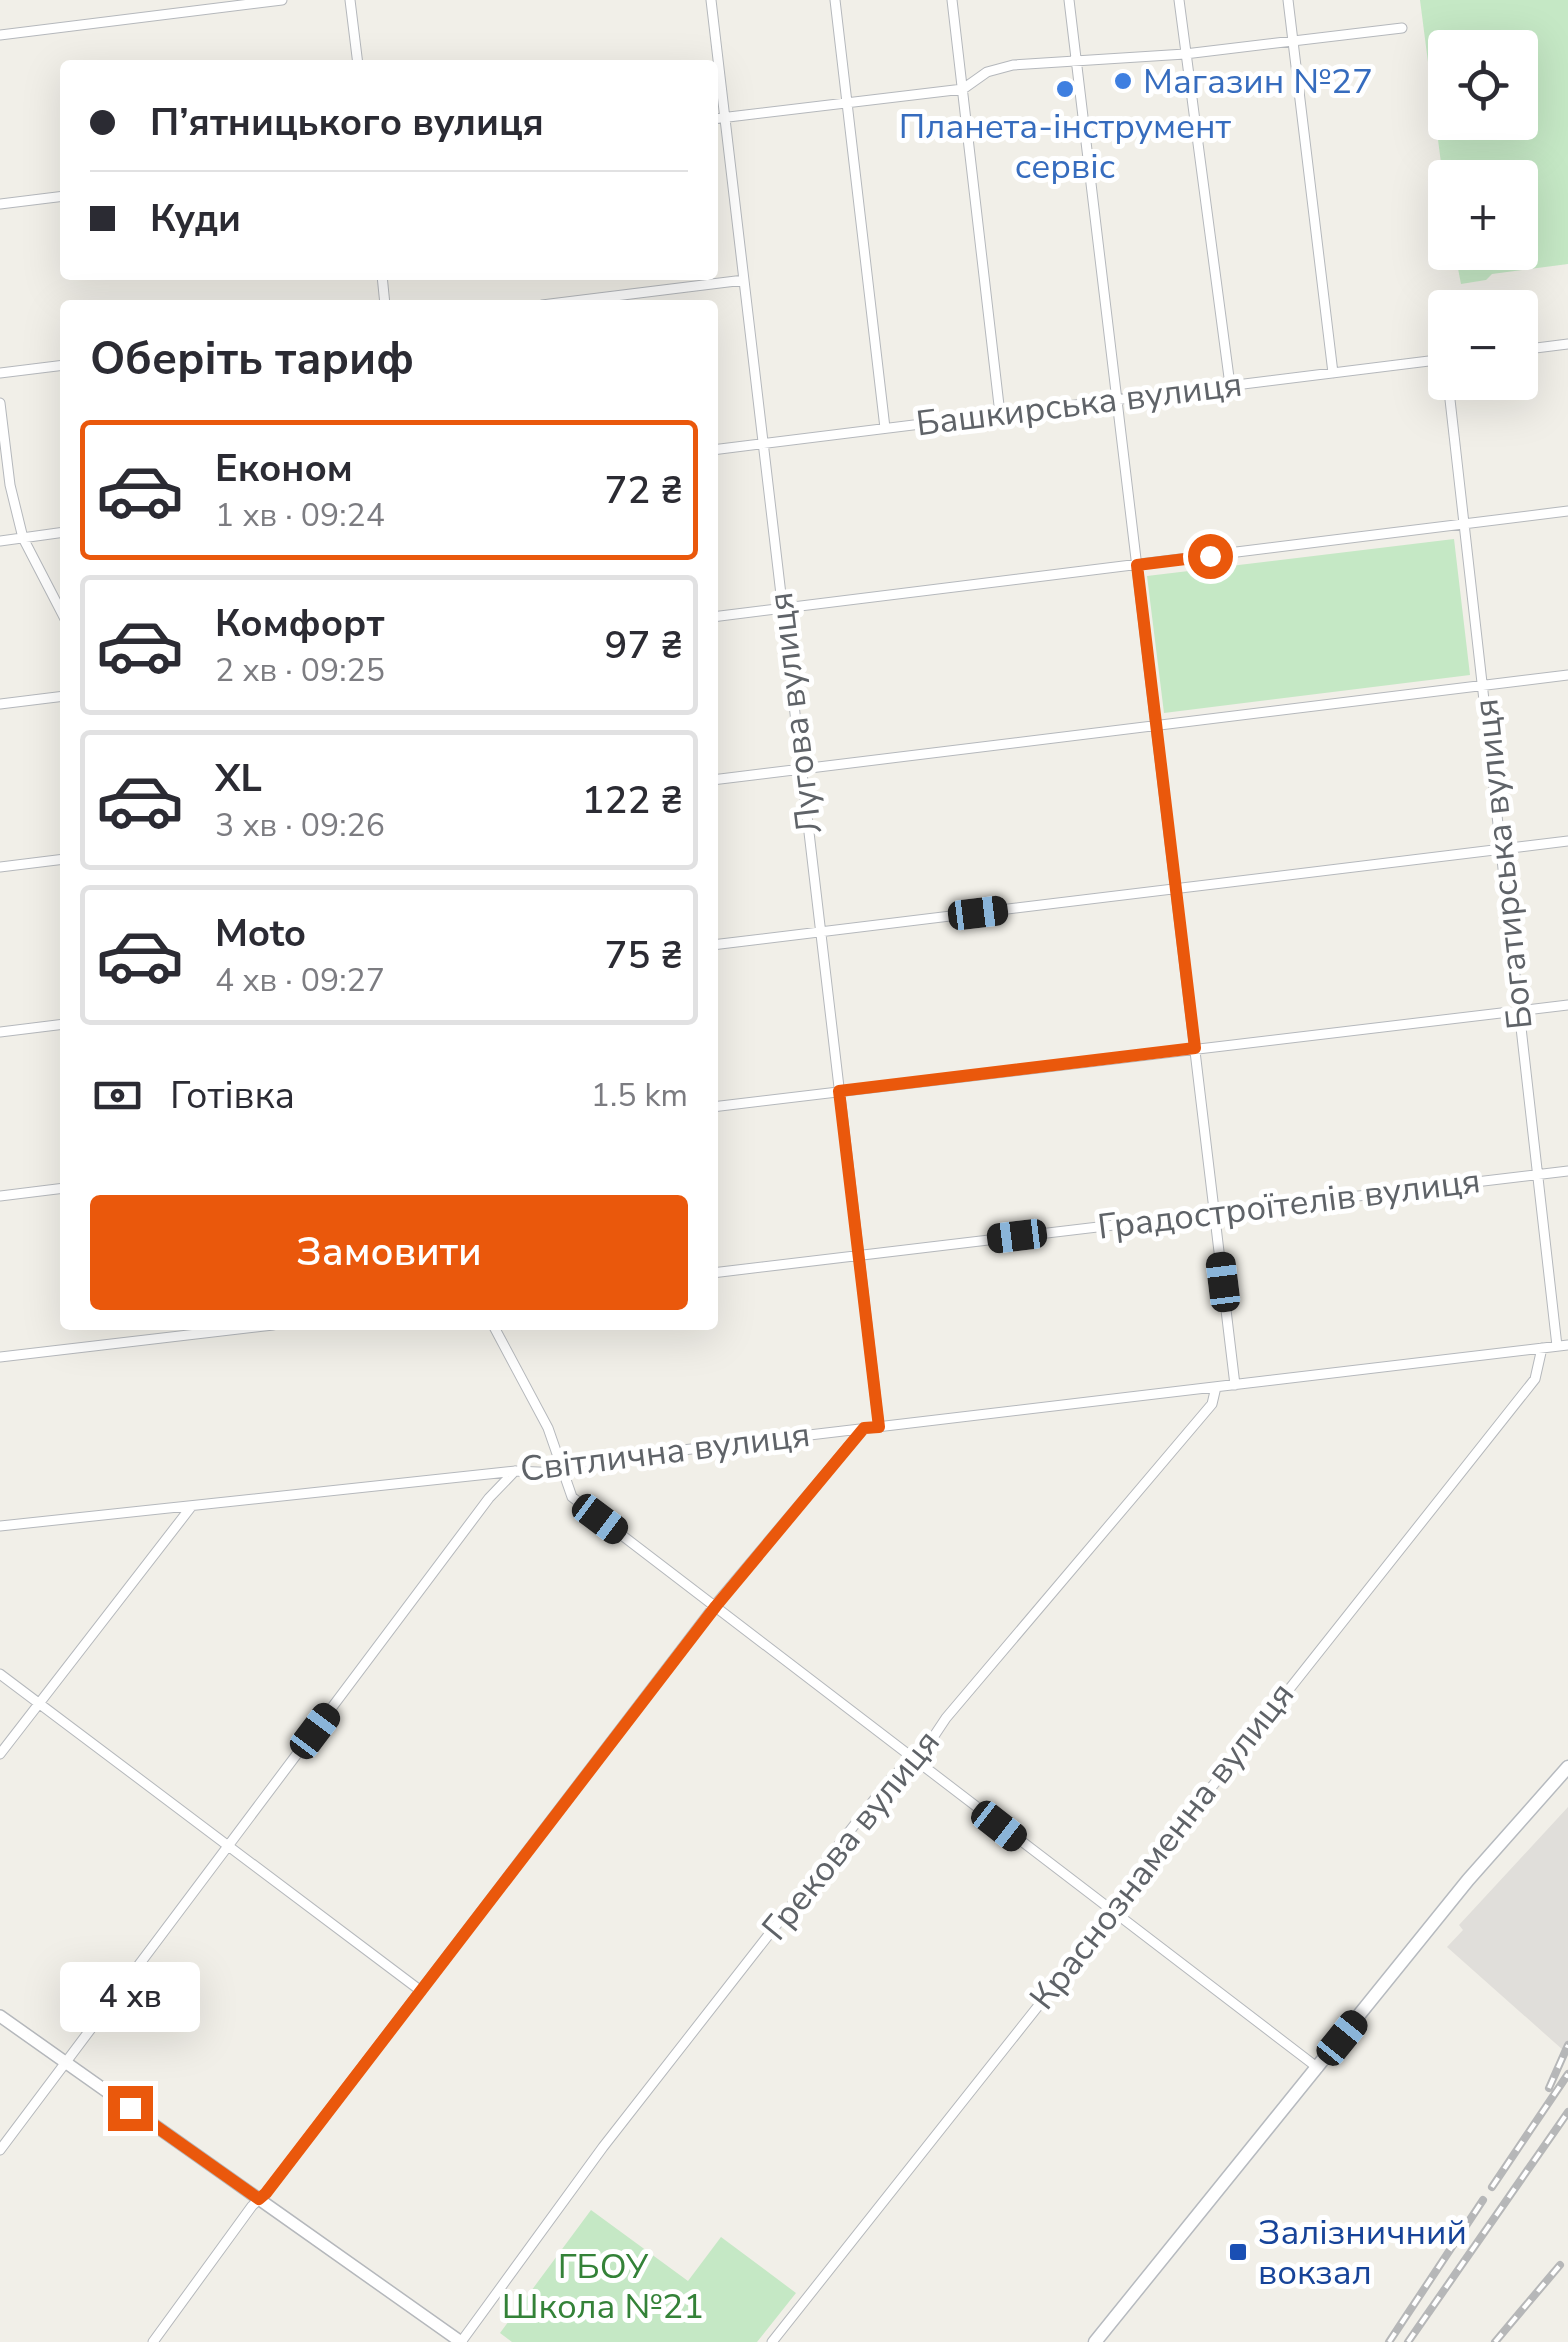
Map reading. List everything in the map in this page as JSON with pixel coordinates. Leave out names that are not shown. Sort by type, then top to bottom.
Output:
[{"type":"main road","points":[[1095,2342],[1468,1880],[1568,1767]]},
{"type":"street","points":[[0,35],[282,0]]},
{"type":"street","points":[[350,0],[357,60]]},
{"type":"street","name":"Лугова вулиця","points":[[712,0],[879,1427]]},
{"type":"street","points":[[834,0],[884,428]]},
{"type":"street","points":[[952,0],[1000,414]]},
{"type":"street","points":[[1070,0],[1235,1384]]},
{"type":"street","points":[[1179,0],[1230,386]]},
{"type":"street","points":[[1288,0],[1333,373]]},
{"type":"street","points":[[718,118],[963,89],[987,72],[1013,65],[1077,64],[1185,54],[1402,28]]},
{"type":"street","points":[[0,204],[60,197]]},
{"type":"street","points":[[582,300],[744,280]]},
{"type":"street","points":[[1538,348],[1568,344]]},
{"type":"street","name":"Башкирська вулиця","points":[[718,449],[1428,361]]},
{"type":"street","points":[[0,373],[60,366]]},
{"type":"street","name":"Богатирська вулиця","points":[[1450,400],[1538,1174],[1563,1346]]},
{"type":"street","points":[[0,403],[10,485],[23,538],[60,609]]},
{"type":"street","points":[[718,615],[1568,511]]},
{"type":"street","points":[[0,541],[60,533]]},
{"type":"street","points":[[718,779],[1568,676]]},
{"type":"street","points":[[0,704],[60,697]]},
{"type":"street","points":[[718,944],[1568,840]]},
{"type":"street","points":[[0,867],[60,860]]},
{"type":"street","points":[[718,1106],[1568,1005]]},
{"type":"street","points":[[0,1032],[60,1025]]},
{"type":"street","name":"Градостроїтелiв вулиця","points":[[718,1272],[1568,1171]]},
{"type":"street","points":[[0,1196],[60,1189]]},
{"type":"street","points":[[0,1358],[231,1330]]},
{"type":"street","points":[[496,1330],[548,1428],[560,1472],[572,1497],[1109,1912],[1124,1916],[1318,2068]]},
{"type":"street","name":"Світлична вулиця","points":[[0,1526],[516,1470],[560,1472],[582,1462],[1563,1346]]},
{"type":"street","name":"Краснознаменна вулиця","points":[[772,2342],[1535,1379],[1542,1348]]},
{"type":"street","name":"Грекова вулиця","points":[[461,2342],[612,2136],[888,1782],[917,1762],[946,1718],[1212,1404],[1216,1387]]},
{"type":"street","points":[[153,2342],[716,1606],[864,1428]]},
{"type":"street","points":[[0,2150],[478,1513],[516,1470]]},
{"type":"street","points":[[0,1754],[191,1507]]},
{"type":"street","points":[[0,1674],[421,1991]]},
{"type":"street","points":[[0,2016],[461,2342]]},
{"type":"shaded area","points":[[1568,1807],[1568,2043],[1563,2050],[1447,1947],[1463,1930],[1459,1925]]},
{"type":"green space","points":[[1420,0],[1568,0],[1568,264],[1538,268],[1538,160],[1441,160],[1438,140],[1538,140],[1538,30],[1428,30],[1428,62]]},
{"type":"green space","points":[[1458,270],[1522,270],[1492,274],[1486,280],[1461,284]]},
{"type":"green space","points":[[1454,539],[1470,675],[1164,713],[1147,576]]},
{"type":"green space","name":"ГБОУ Школа №21","points":[[591,2210],[688,2281],[721,2237],[796,2293],[757,2342],[512,2342],[500,2333]]},
{"type":"railway","points":[[1549,2088],[1568,2045]]},
{"type":"railway","points":[[1492,2187],[1568,2074]]},
{"type":"railway","points":[[1408,2342],[1568,2112]]},
{"type":"railway","points":[[1389,2342],[1483,2200]]},
{"type":"railway","points":[[1495,2342],[1560,2265]]},
{"type":"place","name":"Магазин №27","points":[[1123,81]]},
{"type":"place","name":"Планета-інструмент сервіс","points":[[1065,89]]},
{"type":"place","name":"Залізничний вокзал","points":[[1238,2252]]},
{"type":"route","points":[[130,2108],[259,2199],[266,2193],[716,1606],[864,1428],[879,1427],[839,1091],[1195,1048],[1137,565],[1210,556]]}]
